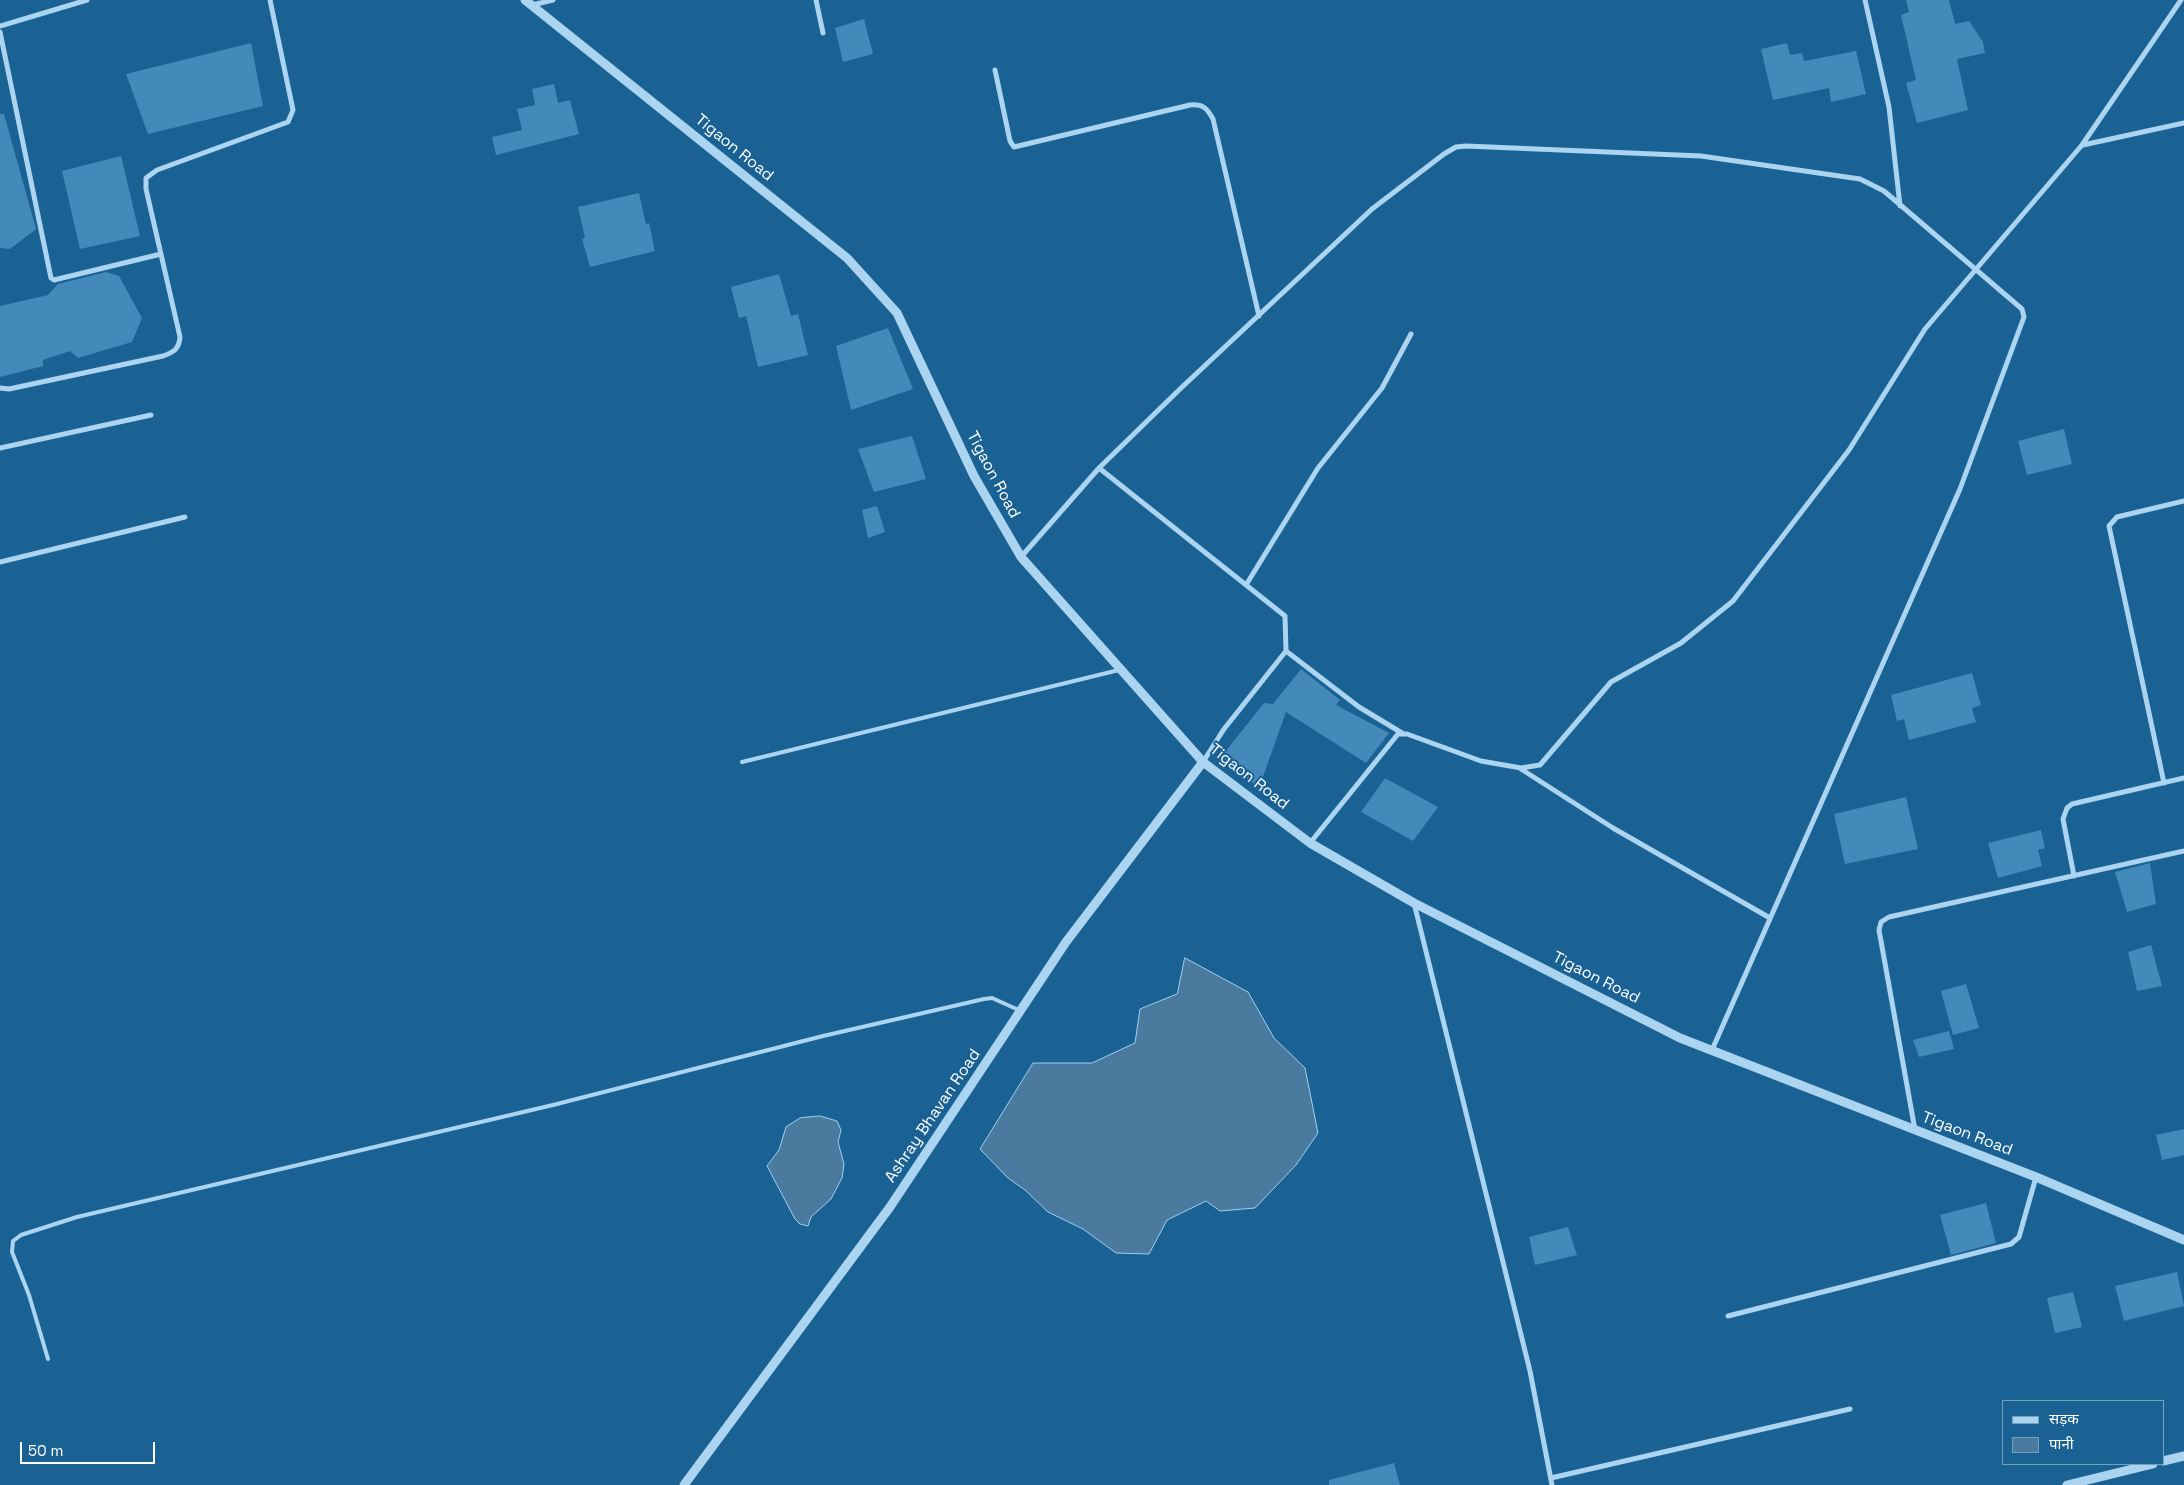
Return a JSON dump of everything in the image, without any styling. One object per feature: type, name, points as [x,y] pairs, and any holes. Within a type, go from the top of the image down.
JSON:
[{"type":"street","points":[[0,26],[87,0]]},
{"type":"street","points":[[0,388],[9,389],[163,356],[174,352],[179,346],[180,337],[145,184],[149,174],[288,122],[292,117],[293,110],[270,0]]},
{"type":"street","points":[[528,3],[554,0]]},
{"type":"street","points":[[816,0],[822,33]]},
{"type":"street","points":[[1865,0],[1889,108],[1900,206]]},
{"type":"street","points":[[1286,651],[1359,707],[1402,733],[1481,761],[1521,768],[1534,767],[1545,761],[1611,682],[1681,643],[1732,601],[1789,530],[1849,450],[1925,329],[2082,145],[2181,0]]},
{"type":"street","name":"Tigaon Road","points":[[528,3],[847,258],[898,313],[974,476],[1021,557],[1203,762],[1310,843],[1414,903],[1680,1038],[2036,1177],[2184,1240]]},
{"type":"street","points":[[0,32],[51,278],[54,280],[161,254]]},
{"type":"street","points":[[995,70],[1010,140],[1014,147],[1190,105],[1200,104],[1208,109],[1213,119],[1259,316]]},
{"type":"street","points":[[2082,145],[2184,122]]},
{"type":"street","points":[[1021,557],[1099,468],[1180,389],[1372,209],[1456,147],[1701,156],[1860,178],[1884,192],[2022,309],[2024,317],[1960,489],[1712,1050]]},
{"type":"street","points":[[1246,584],[1318,468],[1382,388],[1411,334]]},
{"type":"street","points":[[0,448],[151,414]]},
{"type":"street","points":[[1099,468],[1283,613],[1286,622],[1286,651],[1224,729],[1203,762]]},
{"type":"street","points":[[2164,783],[2109,526],[2117,517],[2184,501]]},
{"type":"street","points":[[0,562],[185,517]]},
{"type":"street","points":[[1310,843],[1395,737],[1402,733]]},
{"type":"street","name":"Ashray Bhavan Road","points":[[684,1484],[890,1207],[1066,942],[1203,762]]},
{"type":"street","points":[[1521,768],[1613,828],[1770,918]]},
{"type":"street","points":[[2074,876],[2063,819],[2067,808],[2072,804],[2184,778]]},
{"type":"street","points":[[1915,1130],[1879,925],[1889,918],[2184,851]]},
{"type":"street","points":[[1414,903],[1530,1371],[1552,1485]]},
{"type":"street","points":[[1728,1316],[2011,1244],[2019,1237],[2036,1177]]},
{"type":"street","points":[[1551,1478],[1850,1409]]},
{"type":"street","points":[[2164,1462],[2184,1456]]},
{"type":"street","points":[[2067,1485],[2150,1465]]},
{"type":"lane","points":[[742,762],[1122,670]]},
{"type":"lane","points":[[48,1359],[29,1296],[12,1252],[13,1241],[21,1235],[106,1210],[553,1105],[824,1036],[984,999],[992,998],[1021,1011]]},
{"type":"water","points":[[1185,958],[1248,992],[1274,1038],[1305,1068],[1318,1133],[1296,1165],[1255,1208],[1220,1211],[1206,1201],[1167,1220],[1149,1254],[1116,1253],[1083,1229],[1048,1212],[1025,1190],[1008,1178],[980,1149],[1033,1063],[1092,1063],[1135,1043],[1140,1009],[1177,994]]},
{"type":"water","points":[[820,1116],[837,1121],[841,1130],[838,1142],[844,1164],[842,1178],[831,1199],[811,1217],[808,1226],[800,1224],[795,1219],[767,1166],[779,1150],[786,1127],[800,1118]]},
{"type":"building","points":[[1906,0],[1949,0],[1955,24],[1969,21],[1983,42],[1985,53],[1957,59],[1968,110],[1917,123],[1906,83],[1916,80],[1901,15],[1909,12]]},
{"type":"building","points":[[864,19],[873,54],[843,62],[835,28]]},
{"type":"building","points":[[251,43],[263,106],[148,134],[126,74]]},
{"type":"building","points":[[1787,43],[1790,55],[1802,53],[1804,61],[1856,51],[1866,94],[1831,102],[1829,88],[1773,100],[1761,49]]},
{"type":"building","points":[[554,84],[558,103],[570,100],[579,134],[496,155],[492,137],[522,130],[517,109],[535,105],[532,89]]},
{"type":"building","points":[[0,114],[4,114],[36,229],[10,249],[0,248]]},
{"type":"building","points":[[121,156],[140,236],[80,249],[62,171]]},
{"type":"building","points":[[639,193],[646,224],[649,223],[655,251],[590,267],[582,239],[585,238],[578,207]]},
{"type":"building","points":[[106,272],[119,276],[142,318],[132,342],[78,358],[70,351],[43,360],[43,366],[0,377],[0,306],[48,295],[58,284]]},
{"type":"building","points":[[779,274],[791,316],[798,314],[808,355],[758,367],[746,316],[739,318],[731,287]]},
{"type":"building","points":[[888,328],[913,389],[851,410],[836,346]]},
{"type":"building","points":[[2064,429],[2072,464],[2027,475],[2018,441]]},
{"type":"building","points":[[912,436],[926,479],[874,492],[858,449]]},
{"type":"building","points":[[877,506],[885,532],[868,538],[862,510]]},
{"type":"building","points":[[1301,669],[1340,700],[1336,705],[1389,733],[1366,763],[1286,712],[1259,788],[1221,757],[1264,703],[1273,704]]},
{"type":"building","points":[[1972,673],[1981,705],[1972,708],[1976,722],[1909,740],[1904,719],[1897,721],[1891,695]]},
{"type":"building","points":[[1385,778],[1438,807],[1413,841],[1361,812]]},
{"type":"building","points":[[1906,797],[1918,849],[1845,864],[1834,814]]},
{"type":"building","points":[[2041,830],[2045,848],[2038,850],[2042,866],[1998,878],[1988,843]]},
{"type":"building","points":[[2150,863],[2156,904],[2127,912],[2115,872]]},
{"type":"building","points":[[2151,945],[2162,986],[2137,991],[2128,952]]},
{"type":"building","points":[[1966,984],[1979,1028],[1953,1035],[1941,991]]},
{"type":"building","points":[[1949,1031],[1954,1049],[1919,1057],[1913,1040]]},
{"type":"building","points":[[2184,1129],[2184,1155],[2162,1160],[2156,1135]]},
{"type":"building","points":[[1986,1203],[1996,1243],[1951,1255],[1940,1215]]},
{"type":"building","points":[[1568,1227],[1577,1255],[1535,1265],[1529,1237]]},
{"type":"building","points":[[2177,1272],[2184,1306],[2124,1321],[2115,1286]]},
{"type":"building","points":[[2073,1292],[2082,1327],[2055,1333],[2047,1298]]},
{"type":"building","points":[[1394,1463],[1400,1485],[1329,1485],[1329,1480]]}]
